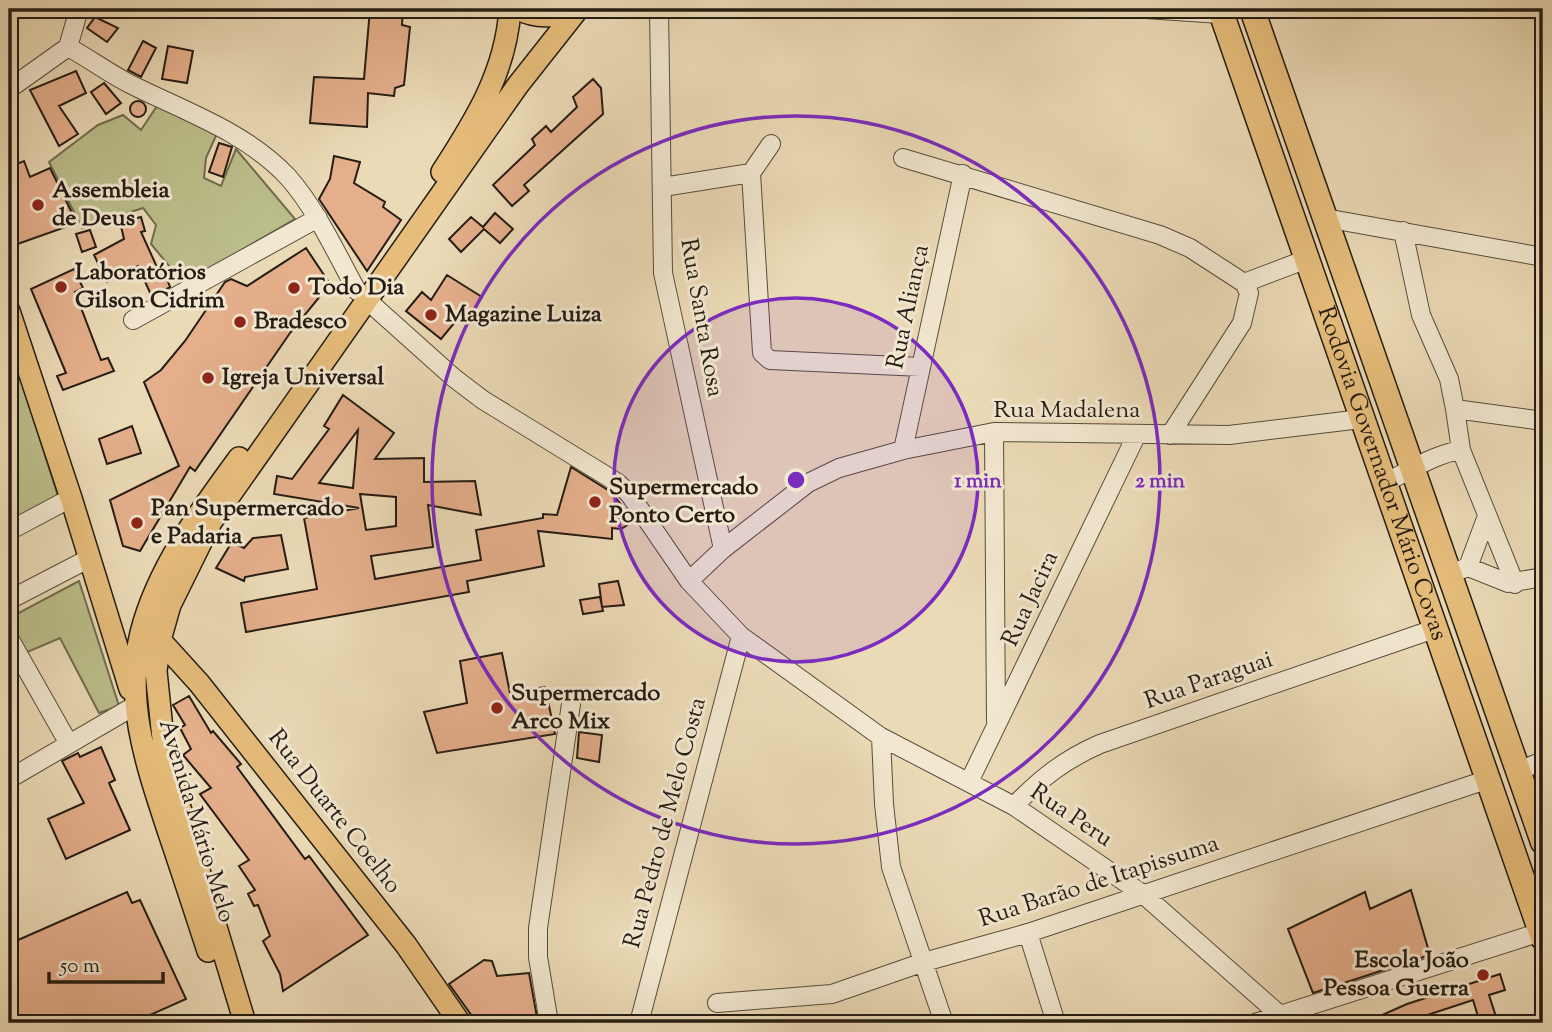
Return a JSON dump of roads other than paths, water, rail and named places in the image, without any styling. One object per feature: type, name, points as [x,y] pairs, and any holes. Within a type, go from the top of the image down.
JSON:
[{"type":"highway","name":"Rodovia Governador Mário Covas","points":[[1252,9],[1415,468],[1458,571],[1518,771],[1543,842]]},
{"type":"highway","name":"Rodovia Governador Mário Covas","points":[[1221,11],[1542,935]]},
{"type":"main road","points":[[363,296],[479,115],[502,61],[510,9]]},
{"type":"main road","points":[[518,9],[552,16],[577,9]]},
{"type":"main road","points":[[151,635],[156,592],[197,514],[577,9]]},
{"type":"main road","points":[[9,312],[136,705]]},
{"type":"main road","name":"Rua Duarte Coelho","points":[[105,603],[124,624],[151,635],[199,682],[406,945],[460,1023]]},
{"type":"main road","name":"Avenida Mário Melo","points":[[151,635],[136,705],[147,765],[232,1023]]},
{"type":"main road","name":"Avenida Mário Melo","points":[[151,635],[165,758],[245,1023]]},
{"type":"street","points":[[9,89],[68,47],[79,9]]},
{"type":"street","name":"Rua Santa Rosa","points":[[659,9],[663,187],[661,237],[665,284],[723,548]]},
{"type":"street","points":[[1146,9],[1221,11]]},
{"type":"street","name":"Rua Peru","points":[[68,47],[128,83],[237,135],[267,157],[289,178],[317,218],[363,296],[454,378],[483,400],[618,484],[630,495],[689,581],[741,636],[881,737],[1014,806],[1144,895],[1281,1016]]},
{"type":"street","points":[[771,144],[751,173],[762,354],[765,358],[921,367]]},
{"type":"street","points":[[903,158],[1160,235],[1190,248],[1244,283],[1249,293],[1241,323],[1170,435]]},
{"type":"street","points":[[663,187],[751,173]]},
{"type":"street","name":"Rua Aliança","points":[[902,450],[962,174]]},
{"type":"street","points":[[133,320],[317,218]]},
{"type":"street","points":[[1325,218],[1543,257]]},
{"type":"street","points":[[1403,231],[1421,315],[1449,379],[1461,450],[1515,584]]},
{"type":"street","points":[[1244,283],[1307,259]]},
{"type":"street","points":[[1455,409],[1543,421]]},
{"type":"street","name":"Rua Madalena","points":[[689,581],[723,548],[808,483],[839,468],[902,450],[994,432],[1136,436],[1229,435],[1361,419]]},
{"type":"street","points":[[994,432],[996,729]]},
{"type":"street","name":"Rua Jacira","points":[[969,782],[1136,436]]},
{"type":"street","points":[[1384,483],[1440,454],[1461,450]]},
{"type":"street","points":[[9,531],[71,498]]},
{"type":"street","points":[[1488,516],[1458,571],[1515,584],[1543,578]]},
{"type":"street","points":[[9,600],[90,558]]},
{"type":"street","name":"Rua Paraguai","points":[[1014,806],[1043,776],[1067,758],[1100,744],[1437,628]]},
{"type":"street","name":"Rua Pedro de Melo Costa","points":[[639,1023],[741,636]]},
{"type":"street","points":[[9,638],[69,744]]},
{"type":"street","points":[[548,1023],[538,957],[538,928],[571,704]]},
{"type":"street","points":[[9,779],[136,705]]},
{"type":"street","points":[[881,737],[886,837],[891,867],[944,1023]]},
{"type":"street","points":[[1518,771],[1543,761]]},
{"type":"street","name":"Rua Barão de Itapissuma","points":[[717,1003],[832,994],[924,962],[1028,933],[1489,779]]},
{"type":"street","points":[[1028,933],[1056,1023]]},
{"type":"street","points":[[1255,1023],[1542,935]]},
{"type":"place","name":"Assembleia de Deus","points":[[38,205]]},
{"type":"place","name":"Laboratórios Gilson Cidrim","points":[[61,287]]},
{"type":"place","name":"Todo Dia","points":[[294,288]]},
{"type":"place","name":"Magazine Luiza","points":[[431,315]]},
{"type":"place","name":"Bradesco","points":[[240,322]]},
{"type":"place","name":"Igreja Universal","points":[[208,378]]},
{"type":"place","name":"Supermercado Ponto Certo","points":[[595,502]]},
{"type":"place","name":"Pan Supermercado e Padaria","points":[[137,523]]},
{"type":"place","name":"Supermercado Arco Mix","points":[[497,708]]},
{"type":"place","name":"Escola João Pessoa Guerra","points":[[1483,975]]}]
